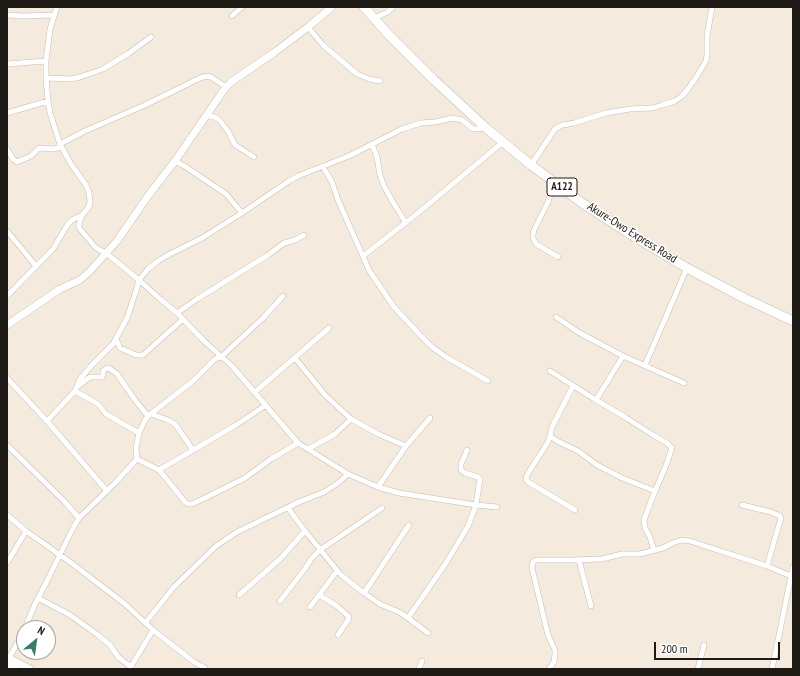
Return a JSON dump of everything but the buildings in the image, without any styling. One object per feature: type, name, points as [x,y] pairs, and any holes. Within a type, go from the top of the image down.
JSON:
[{"type":"highway","name":"Akure-Owo Express Road","points":[[364,7],[389,35],[434,80],[486,128],[531,165],[582,203],[687,268],[744,298],[793,321]]},
{"type":"street","points":[[7,296],[53,249],[68,224],[72,220],[82,215],[89,207],[89,193],[61,145],[50,113],[46,78],[46,61],[50,29],[57,7]]},
{"type":"street","points":[[232,16],[242,7]]},
{"type":"street","points":[[7,325],[60,290],[80,280],[90,271],[117,241],[226,87],[275,52],[332,7]]},
{"type":"street","points":[[374,18],[388,12],[393,7]]},
{"type":"street","points":[[531,165],[556,129],[563,124],[574,123],[606,113],[653,108],[675,101],[682,96],[703,68],[706,61],[707,36],[712,7]]},
{"type":"street","points":[[7,15],[54,15]]},
{"type":"street","points":[[308,27],[323,46],[357,74],[380,81]]},
{"type":"street","points":[[46,78],[71,79],[103,69],[125,56],[151,36]]},
{"type":"street","points":[[7,64],[46,61]]},
{"type":"street","points":[[7,149],[12,159],[17,162],[31,156],[39,148],[53,149],[85,131],[207,76],[212,77],[226,87]]},
{"type":"street","points":[[7,113],[48,100]]},
{"type":"street","points":[[207,115],[217,118],[228,131],[235,145],[254,157]]},
{"type":"street","points":[[76,389],[82,377],[113,344],[126,318],[139,280],[148,269],[158,261],[202,238],[298,176],[349,156],[402,128],[421,123],[453,118],[462,120],[473,129],[486,128]]},
{"type":"street","points":[[363,256],[406,223],[503,142]]},
{"type":"street","points":[[372,144],[377,156],[380,175],[384,186],[406,223]]},
{"type":"street","points":[[175,161],[226,194],[242,213]]},
{"type":"street","points":[[324,167],[332,182],[338,200],[369,270],[394,307],[432,347],[488,382]]},
{"type":"street","points":[[554,182],[548,202],[532,234],[536,244],[558,257]]},
{"type":"street","points":[[82,215],[79,224],[80,229],[96,248],[106,253],[139,280],[177,313],[194,332],[232,366],[298,443],[348,474],[378,487],[399,493],[497,507]]},
{"type":"street","points":[[7,231],[36,266]]},
{"type":"street","points":[[177,313],[197,299],[268,256],[284,243],[295,240],[304,235]]},
{"type":"street","points":[[645,366],[687,268]]},
{"type":"street","points":[[29,620],[35,604],[79,518],[137,459],[136,448],[139,433],[145,420],[149,415],[193,381],[214,360],[221,357],[284,296]]},
{"type":"street","points":[[556,318],[578,332],[623,356],[684,384]]},
{"type":"street","points":[[116,339],[119,347],[125,351],[136,355],[142,355],[183,319]]},
{"type":"street","points":[[255,392],[329,328]]},
{"type":"street","points":[[596,400],[623,356]]},
{"type":"street","points":[[294,358],[324,395],[351,419],[378,434],[406,446]]},
{"type":"street","points":[[47,421],[76,389],[90,377],[102,377],[103,371],[109,368],[117,374],[135,400],[149,415],[168,420],[175,424],[193,450]]},
{"type":"street","points":[[550,371],[671,446],[672,450],[645,516],[645,528],[654,550]]},
{"type":"street","points":[[7,378],[47,421],[107,491]]},
{"type":"street","points":[[573,386],[552,426],[548,442],[526,479],[528,482],[575,510]]},
{"type":"street","points":[[76,389],[98,404],[106,414],[139,433]]},
{"type":"street","points":[[158,470],[236,425],[266,405]]},
{"type":"street","points":[[378,487],[406,446],[430,418]]},
{"type":"street","points":[[308,449],[335,434],[351,419]]},
{"type":"street","points":[[550,436],[622,478],[655,491]]},
{"type":"street","points":[[137,459],[158,470],[188,504],[196,502],[245,478],[271,459],[298,443]]},
{"type":"street","points":[[7,445],[64,500],[79,518]]},
{"type":"street","points":[[408,618],[446,563],[468,526],[476,505],[480,479],[465,473],[461,468],[461,464],[467,450]]},
{"type":"street","points":[[146,622],[174,587],[216,546],[237,532],[299,502],[324,492],[348,474]]},
{"type":"street","points":[[742,505],[771,512],[780,516],[781,518],[767,566]]},
{"type":"street","points":[[288,508],[341,575],[380,604],[408,618],[428,633]]},
{"type":"street","points":[[280,601],[312,558],[320,550],[382,508]]},
{"type":"street","points":[[7,515],[26,531],[124,604],[146,622],[153,630],[194,662],[205,668]]},
{"type":"street","points":[[364,593],[409,525]]},
{"type":"street","points":[[7,563],[26,531]]},
{"type":"street","points":[[239,594],[280,559],[305,531]]},
{"type":"street","points":[[549,669],[555,659],[556,654],[548,635],[532,565],[538,560],[602,559],[622,554],[640,554],[663,548],[681,540],[690,541],[767,566],[791,576]]},
{"type":"street","points":[[579,560],[591,606]]},
{"type":"street","points":[[772,669],[793,567]]},
{"type":"street","points":[[310,607],[338,571]]},
{"type":"street","points":[[319,595],[338,606],[348,617],[348,620],[338,635]]},
{"type":"street","points":[[38,598],[70,615],[98,635],[110,645],[118,657],[130,668],[153,630]]},
{"type":"street","points":[[8,660],[16,645]]},
{"type":"street","points":[[698,669],[704,645]]},
{"type":"street","points":[[8,660],[16,669]]},
{"type":"street","points":[[8,660],[30,669]]},
{"type":"street","points":[[419,669],[422,661]]}]
